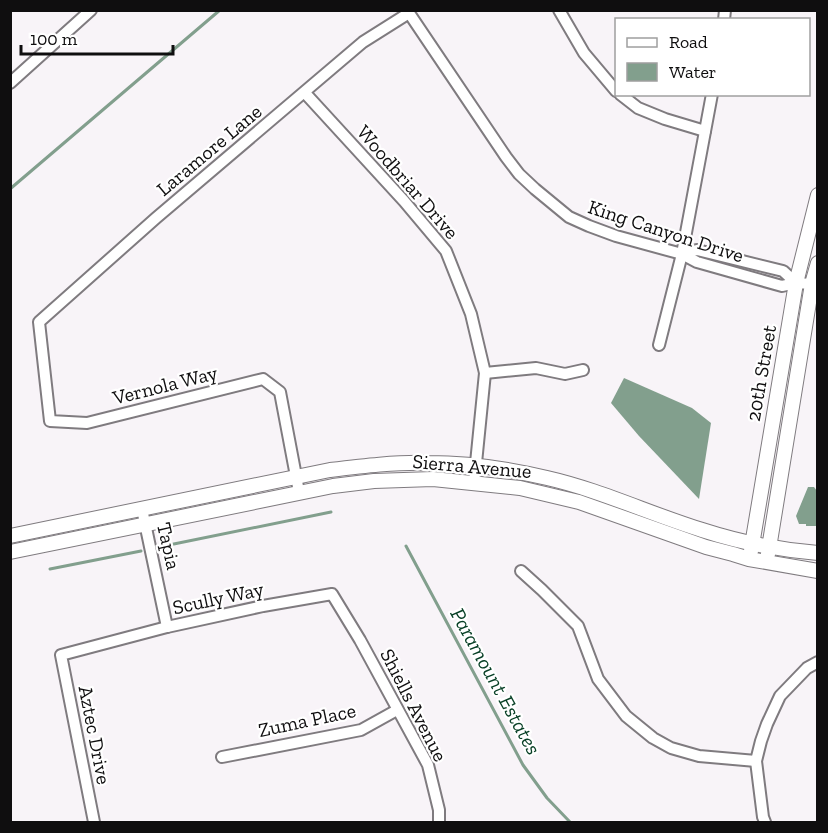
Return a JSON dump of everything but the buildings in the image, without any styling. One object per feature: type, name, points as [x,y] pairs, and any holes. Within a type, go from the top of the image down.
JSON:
[{"type":"main road","name":"20th Street","points":[[749,559],[796,283],[818,195]]},
{"type":"main road","name":"20th Street","points":[[767,562],[812,284],[818,263]]},
{"type":"main road","name":"Sierra Avenue","points":[[10,536],[330,470],[380,464],[430,463],[475,465],[547,478],[704,531],[791,551],[818,553]]},
{"type":"main road","name":"Sierra Avenue","points":[[10,552],[333,486],[433,478],[520,488],[579,502],[706,547],[749,559],[818,571]]},
{"type":"street","points":[[10,83],[91,10]]},
{"type":"street","points":[[559,10],[584,53],[615,90]]},
{"type":"street","name":"Laramore Lane","points":[[39,322],[156,218],[363,42],[408,12]]},
{"type":"street","name":"King Canyon Drive","points":[[408,12],[519,174],[569,217],[616,236],[681,254],[696,262],[782,286],[796,283],[812,284]]},
{"type":"street","name":"Woodbriar Drive","points":[[305,93],[404,201],[446,251],[471,314],[485,373],[474,483]]},
{"type":"street","points":[[623,96],[638,108],[705,131]]},
{"type":"street","points":[[659,345],[681,254],[712,96]]},
{"type":"street","name":"Vernola Way","points":[[39,322],[50,421],[87,423],[263,379],[280,392],[299,492]]},
{"type":"street","points":[[485,373],[536,368],[565,374],[583,370]]},
{"type":"street","name":"Tapia","points":[[142,509],[167,627]]},
{"type":"street","points":[[520,571],[578,626],[598,679],[626,716],[653,738],[671,748],[699,756],[756,761]]},
{"type":"street","name":"Scully Way","points":[[61,655],[167,627],[332,594],[360,640]]},
{"type":"street","name":"Shiells Avenue","points":[[360,640],[428,765],[439,810],[439,822]]},
{"type":"street","name":"Aztec Drive","points":[[61,655],[94,822]]},
{"type":"street","points":[[765,822],[756,761],[767,724],[780,696],[807,668],[818,662]]},
{"type":"street","name":"Zuma Place","points":[[222,757],[361,730],[397,710]]},
{"type":"water","points":[[624,378],[692,408],[711,423],[699,499],[611,403]]},
{"type":"water","points":[[808,487],[814,487],[817,491],[817,526],[799,524],[796,516]]},
{"type":"waterway","name":"Paramount Estates","points":[[10,189],[220,10]]},
{"type":"waterway","name":"Paramount Estates","points":[[164,546],[331,512]]},
{"type":"waterway","name":"Paramount Estates","points":[[406,546],[523,765],[547,798],[570,822]]},
{"type":"waterway","name":"Paramount Estates","points":[[50,569],[141,551]]}]
